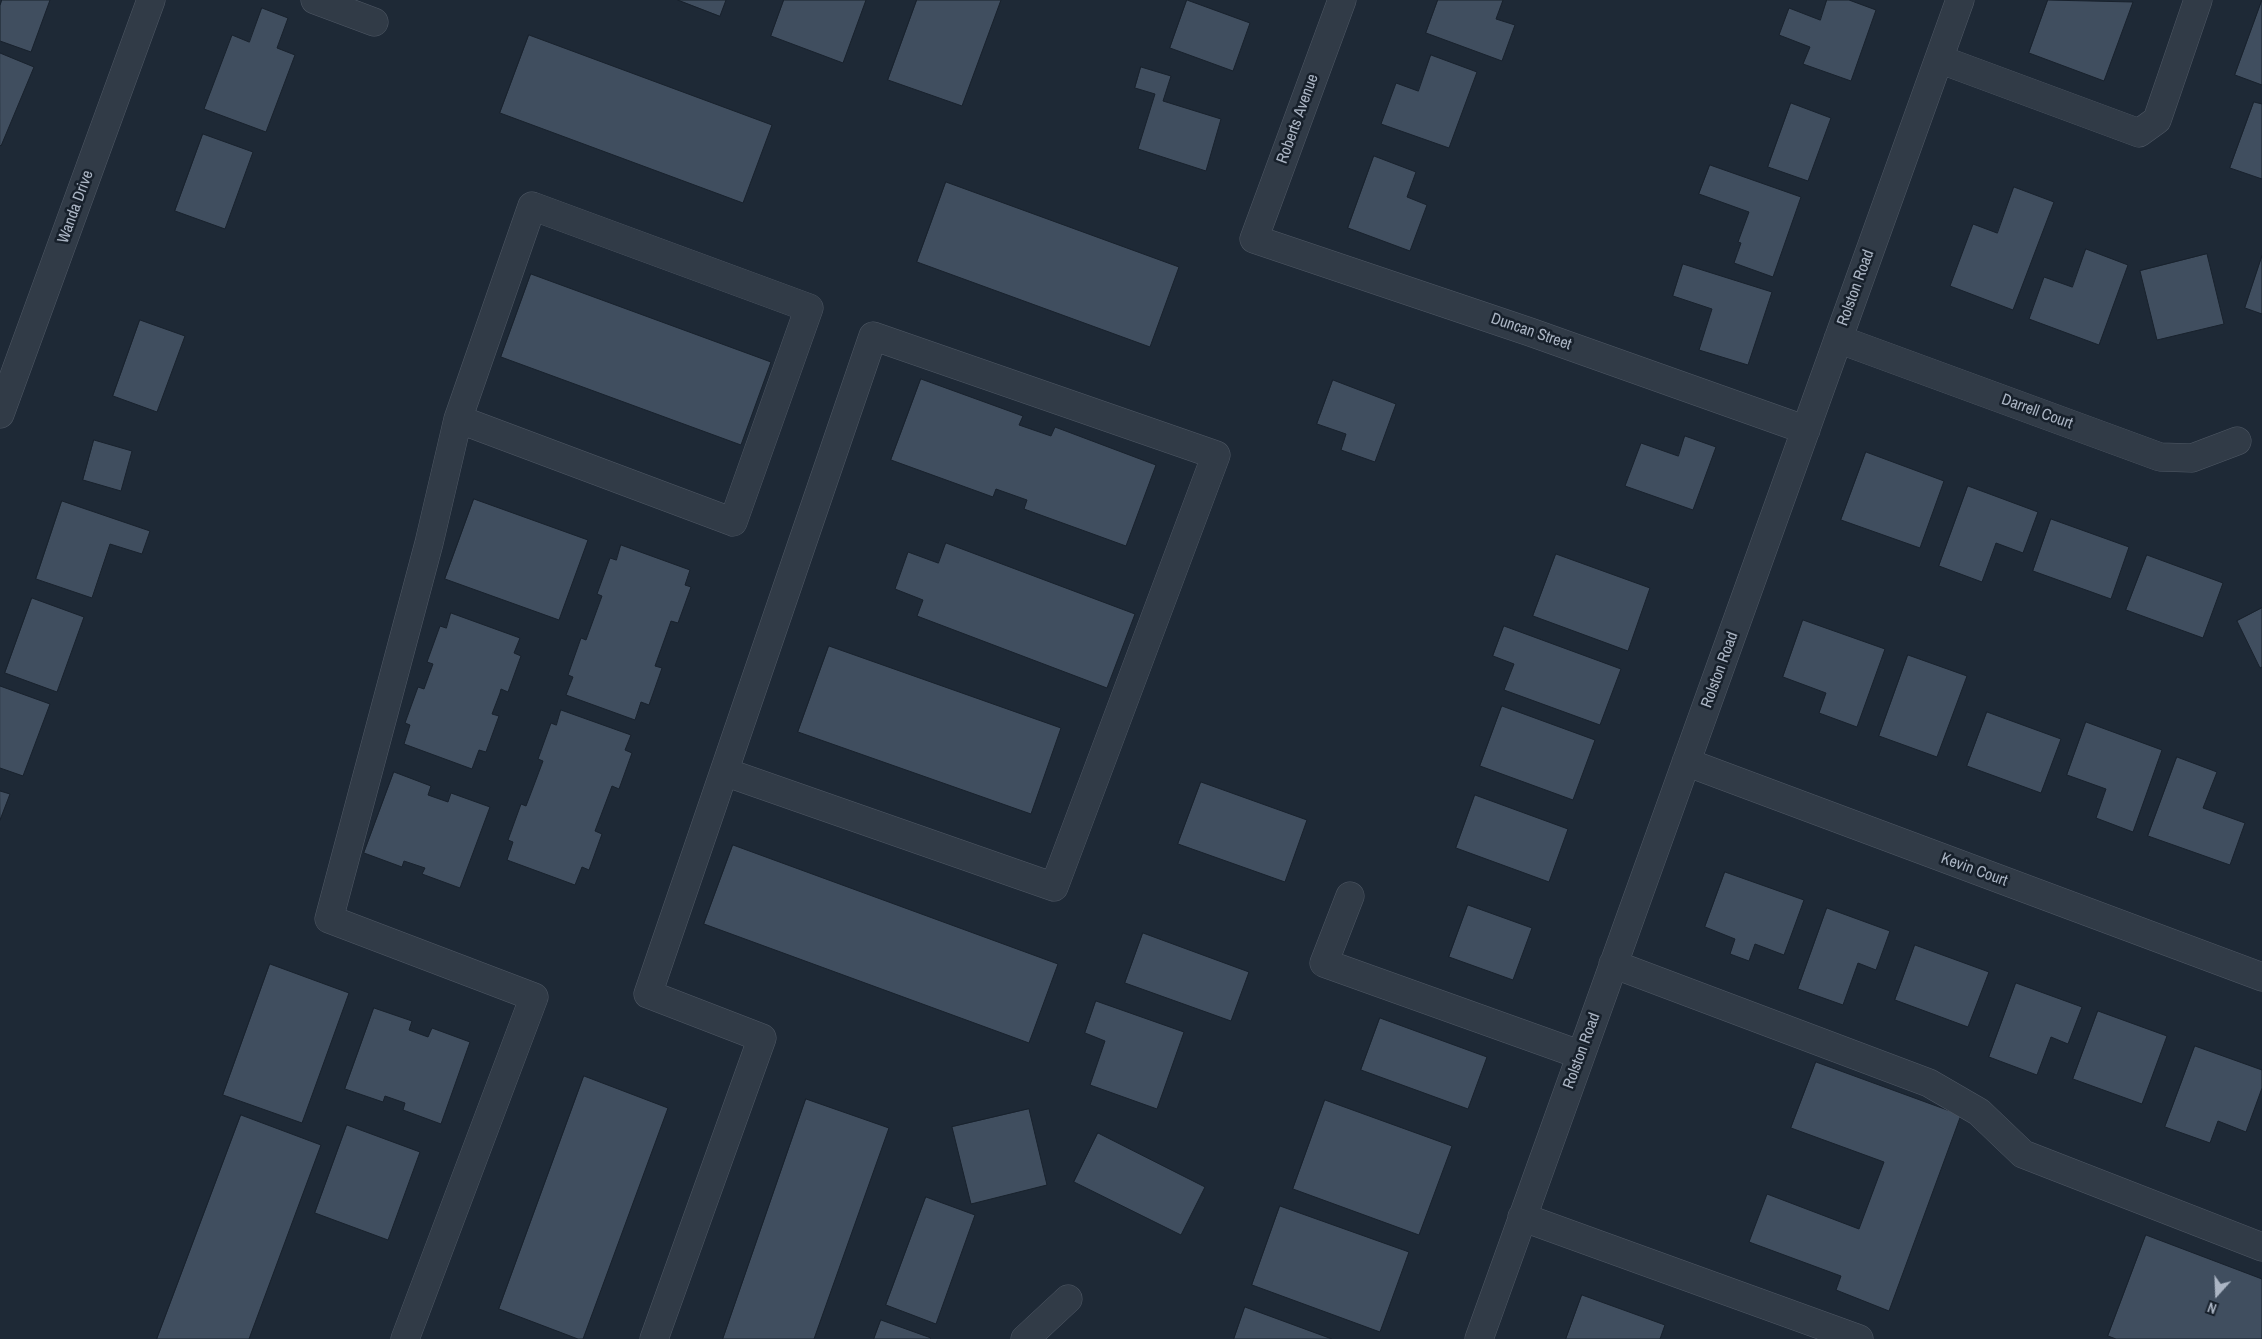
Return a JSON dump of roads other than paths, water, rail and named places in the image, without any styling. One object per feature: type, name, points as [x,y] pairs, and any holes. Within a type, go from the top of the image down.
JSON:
[{"type":"street","name":"Wanda Drive","points":[[0,414],[151,0]]},
{"type":"street","points":[[315,0],[374,22]]},
{"type":"street","name":"Roberts Avenue","points":[[1254,239],[1342,0]]},
{"type":"street","name":"Rolston Road","points":[[1479,1339],[1960,0]]},
{"type":"street","points":[[1939,59],[2139,133],[2157,120],[2198,0]]},
{"type":"street","points":[[405,1339],[534,998],[329,919],[429,543],[458,419],[532,206],[809,308],[733,522],[458,419]]},
{"type":"street","name":"Duncan Street","points":[[1254,239],[1530,332],[1806,430]]},
{"type":"street","points":[[654,1339],[762,1038],[648,994],[873,336],[1216,455],[1054,887],[725,772]]},
{"type":"street","name":"Darrell Court","points":[[1838,339],[2160,457],[2192,458],[2237,441]]},
{"type":"street","name":"Kevin Court","points":[[1686,762],[2262,977]]},
{"type":"street","points":[[1350,896],[1324,963],[1581,1055]]},
{"type":"street","points":[[1613,964],[1928,1083],[1979,1112],[2023,1154],[2262,1247]]},
{"type":"street","points":[[1522,1217],[1859,1339]]},
{"type":"street","points":[[1025,1339],[1068,1299]]}]
